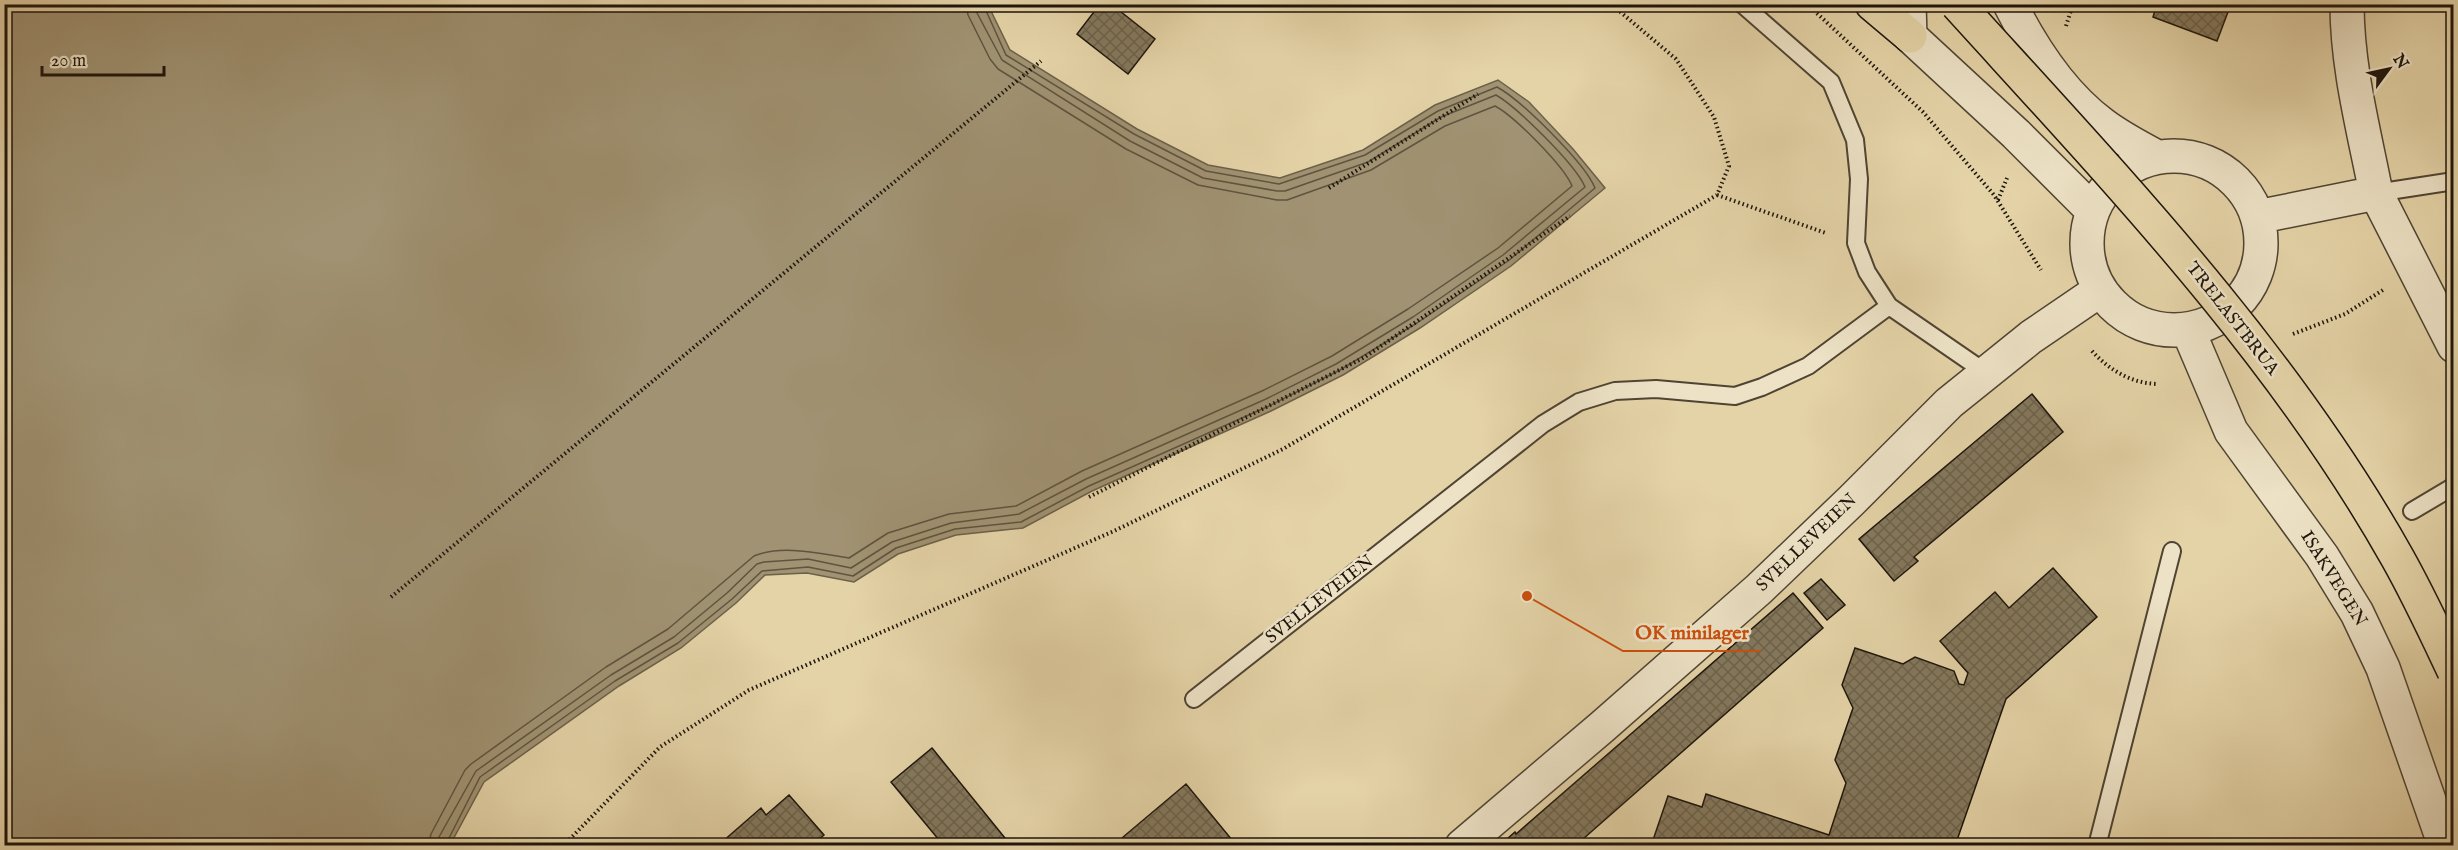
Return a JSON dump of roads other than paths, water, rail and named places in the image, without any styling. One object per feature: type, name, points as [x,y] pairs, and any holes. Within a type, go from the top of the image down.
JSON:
[{"type":"highway","points":[[1872,4],[1909,20]]},
{"type":"highway","name":"TRELASTBRUA","points":[[1957,4],[2131,195],[2210,288],[2281,382],[2340,465],[2397,557],[2454,671]]},
{"type":"street","points":[[2010,4],[2046,63],[2075,101],[2102,124],[2157,157]]},
{"type":"street","points":[[2347,4],[2347,32],[2355,86],[2376,193],[2454,345]]},
{"type":"street","points":[[1909,20],[2016,134],[2092,210]]},
{"type":"street","points":[[2186,155],[2222,170],[2243,190],[2257,217],[2261,234],[2259,264],[2253,281],[2235,306],[2210,323],[2188,330],[2158,330],[2126,316],[2100,290],[2093,277],[2086,248],[2092,210],[2100,195],[2121,173],[2157,157],[2186,155]]},
{"type":"street","points":[[2257,217],[2376,193]]},
{"type":"street","name":"SVELLEVEIEN","points":[[1462,846],[1759,589],[1949,403],[2031,337],[2100,290]]},
{"type":"street","name":"ISAKVEGEN","points":[[2188,330],[2231,431],[2322,556],[2361,622],[2383,668],[2445,846]]},
{"type":"lane","points":[[1742,4],[1831,82],[1855,140],[1859,179],[1856,243],[1867,272],[1889,306],[1985,372]]},
{"type":"lane","points":[[2376,193],[2454,180]]},
{"type":"lane","name":"SVELLEVEIEN","points":[[1194,699],[1543,424],[1580,402],[1615,391],[1656,389],[1735,396],[1762,387],[1808,366],[1889,306]]},
{"type":"lane","points":[[2412,512],[2454,486]]},
{"type":"lane","points":[[2097,846],[2172,551]]},
{"type":"water","points":[[5,4],[988,5],[1010,50],[1137,129],[1208,165],[1280,178],[1363,150],[1435,105],[1498,80],[1529,102],[1573,149],[1605,188],[1511,266],[1420,328],[1343,375],[1271,411],[1092,491],[1023,528],[956,535],[898,554],[854,582],[807,573],[765,575],[736,603],[681,648],[619,686],[484,782],[450,845],[5,845]]},
{"type":"place","name":"OK minilager","points":[[1527,596]]}]
